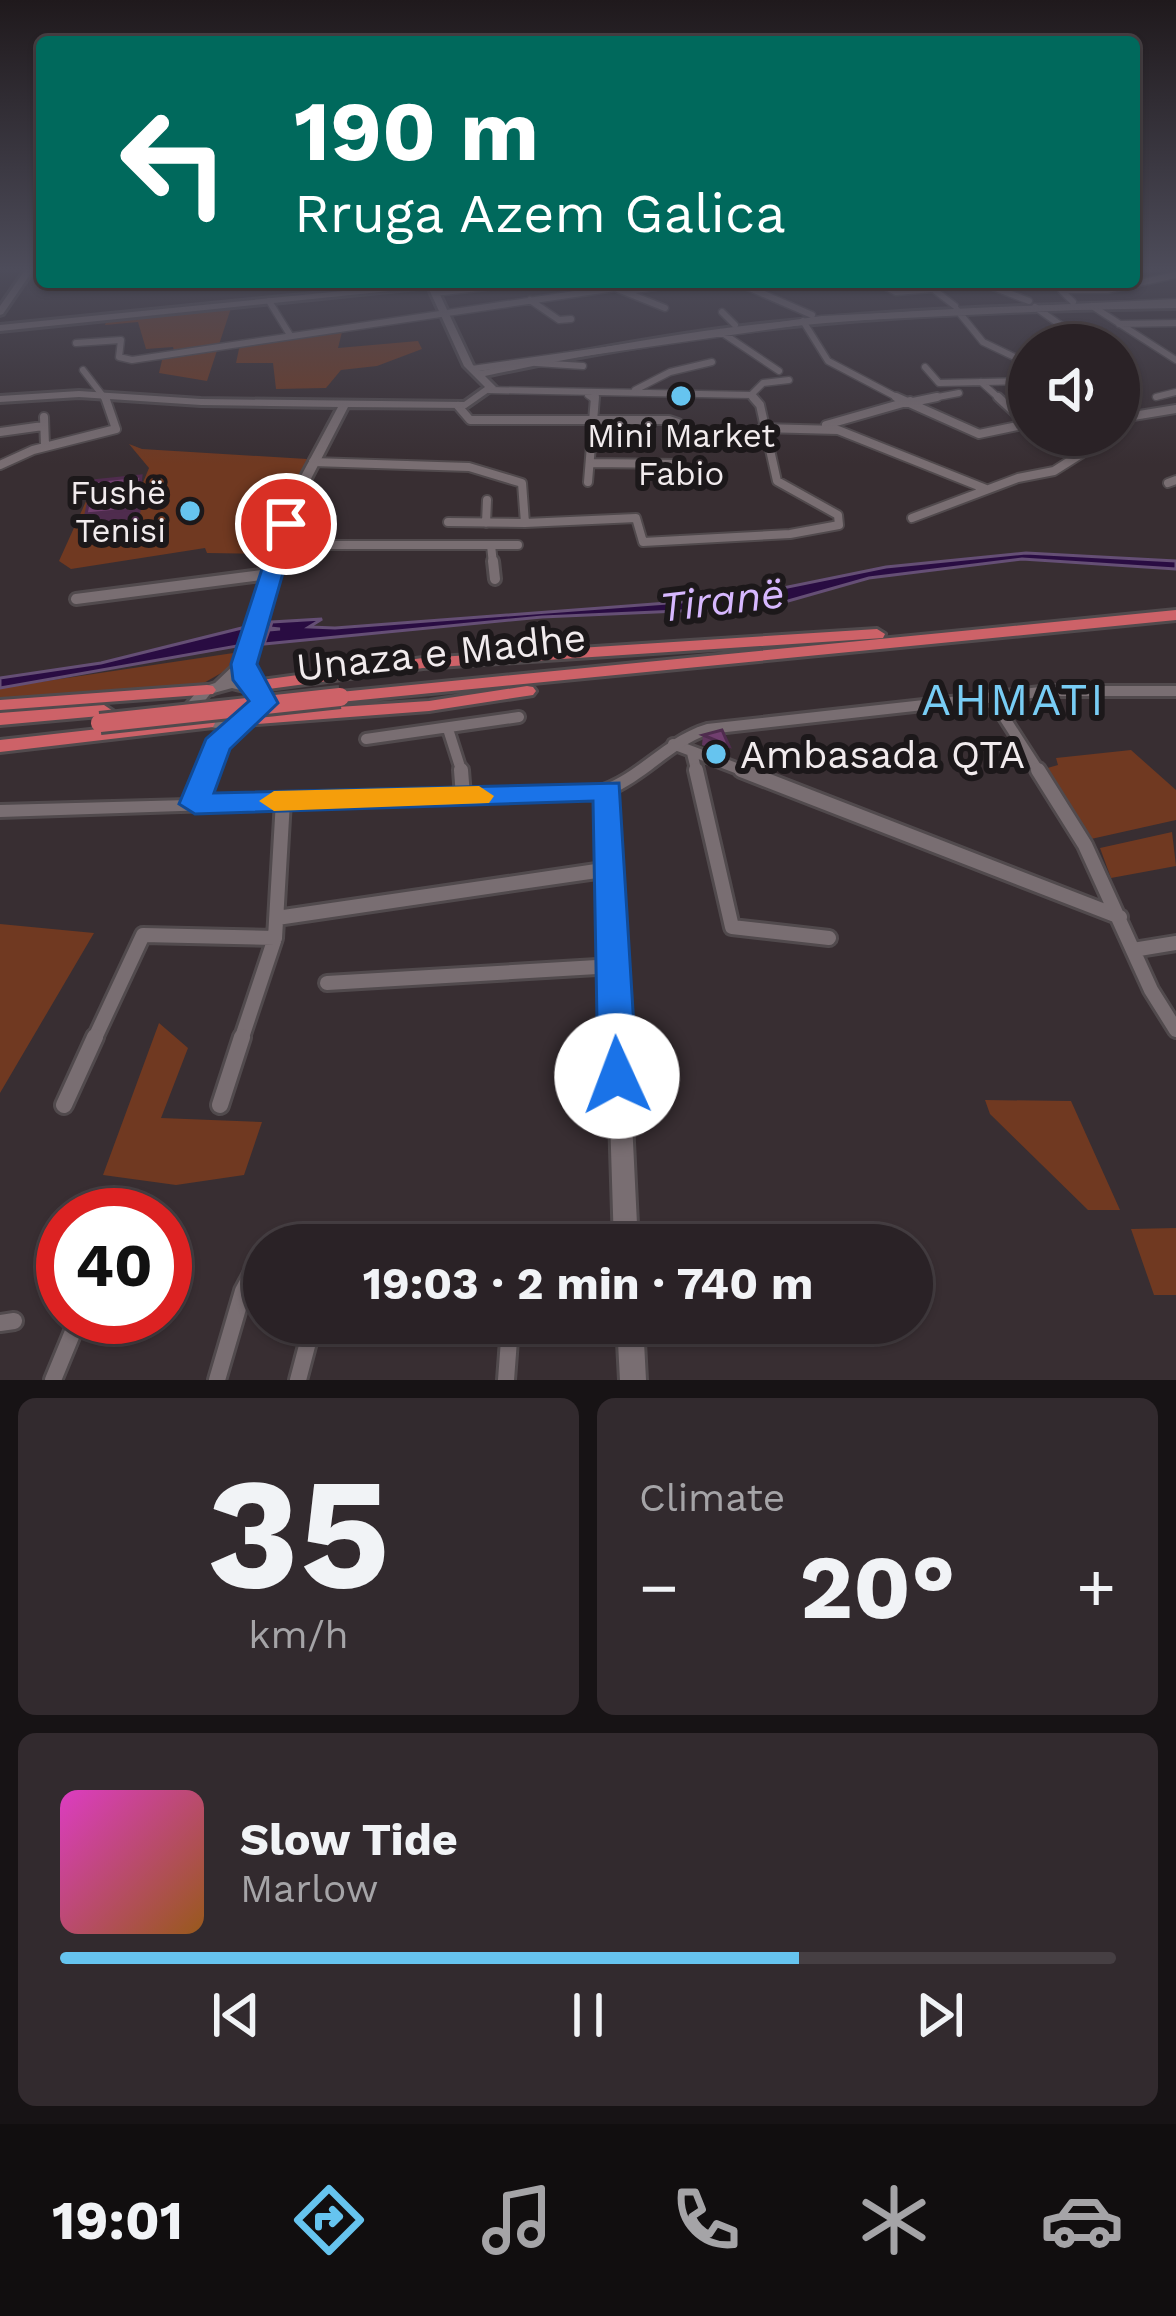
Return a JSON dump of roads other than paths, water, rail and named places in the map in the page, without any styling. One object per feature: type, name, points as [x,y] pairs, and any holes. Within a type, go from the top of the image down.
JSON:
[{"type":"highway","name":"Unaza e Madhe","points":[[0,731],[1176,605]]},
{"type":"highway","name":"Unaza e Madhe","points":[[890,638],[1176,615]]},
{"type":"highway","points":[[252,685],[423,663],[890,638]]},
{"type":"highway","points":[[242,720],[429,706],[890,638]]},
{"type":"highway","points":[[0,705],[214,687]]},
{"type":"highway","name":"Unaza e Madhe","points":[[0,719],[102,717]]},
{"type":"highway","points":[[0,746],[208,723]]},
{"type":"main road","points":[[0,399],[103,394],[458,406],[489,387],[475,372],[456,334]]},
{"type":"main road","points":[[475,372],[707,334]]},
{"type":"main road","points":[[217,746],[208,723],[192,707],[246,660],[295,496],[344,404]]},
{"type":"main road","points":[[195,804],[217,746],[264,703],[252,685],[246,660]]},
{"type":"main road","points":[[214,687],[252,685]]},
{"type":"main road","points":[[0,811],[608,790],[692,733],[736,725],[991,697],[1176,691]]},
{"type":"main road","points":[[208,723],[242,720]]},
{"type":"main road","points":[[608,790],[625,1224]]},
{"type":"main road","points":[[631,1344],[633,1380]]},
{"type":"street","points":[[76,343],[122,340],[118,357],[132,360],[294,334]]},
{"type":"street","points":[[475,372],[688,334]]},
{"type":"street","points":[[725,334],[779,371]]},
{"type":"street","points":[[816,334],[828,361],[946,424],[979,434],[1008,428]]},
{"type":"street","points":[[977,334],[1008,354]]},
{"type":"street","points":[[1140,338],[1176,360]]},
{"type":"street","points":[[629,393],[670,372],[712,362]]},
{"type":"street","points":[[536,363],[583,366]]},
{"type":"street","points":[[925,367],[940,383],[1008,381]]},
{"type":"street","points":[[0,465],[45,446],[116,429],[103,394],[83,370]]},
{"type":"street","points":[[489,387],[751,395],[764,383],[789,380]]},
{"type":"street","points":[[981,382],[1008,407]]},
{"type":"street","points":[[583,392],[595,397],[588,482]]},
{"type":"street","points":[[1156,397],[1176,392]]},
{"type":"street","points":[[762,428],[823,427],[959,393]]},
{"type":"street","points":[[448,522],[636,518],[643,542],[790,534],[840,523],[838,515],[777,481],[760,405],[751,395]]},
{"type":"street","points":[[458,406],[470,420],[668,420],[678,423],[680,432]]},
{"type":"street","points":[[1140,416],[1176,409]]},
{"type":"street","points":[[0,432],[43,422],[45,446]]},
{"type":"street","points":[[823,427],[986,489]]},
{"type":"street","points":[[912,518],[986,489],[1054,471],[1078,456]]},
{"type":"street","points":[[314,462],[496,471],[522,483],[525,523]]},
{"type":"street","points":[[590,463],[681,464]]},
{"type":"street","points":[[486,523],[487,500]]},
{"type":"street","points":[[280,545],[518,545]]},
{"type":"street","points":[[491,545],[495,579]]},
{"type":"street","points":[[76,599],[269,574]]},
{"type":"street","points":[[991,697],[1085,845],[1176,1030]]},
{"type":"street","points":[[366,740],[519,717]]},
{"type":"street","points":[[448,729],[461,762],[463,796]]},
{"type":"street","points":[[673,744],[1120,917]]},
{"type":"street","points":[[692,753],[732,927],[829,938]]},
{"type":"street","points":[[220,1106],[275,938],[283,801]]},
{"type":"street","points":[[277,918],[610,869]]},
{"type":"street","points":[[64,1105],[143,934],[275,938]]},
{"type":"street","points":[[1133,950],[1176,943]]},
{"type":"street","points":[[327,982],[614,966]]},
{"type":"street","points":[[217,1380],[243,1291]]},
{"type":"street","points":[[52,1380],[68,1344]]},
{"type":"street","points":[[298,1380],[307,1344]]},
{"type":"street","points":[[506,1380],[509,1344]]},
{"type":"water","name":"Tiranë","points":[[1026,553],[1176,561],[1176,569],[1022,559],[869,578],[767,607],[542,617],[264,644],[269,630],[280,629],[270,628],[272,622],[322,619],[309,627],[335,628],[734,598],[886,567]]},
{"type":"water","points":[[250,626],[243,645],[0,688],[0,678],[101,663]]},
{"type":"place","name":"Mini Market Fabio","points":[[681,396]]},
{"type":"place","name":"Fushë Tenisi","points":[[190,511]]},
{"type":"place","name":"Ambasada QTA","points":[[716,754]]},
{"type":"district","name":"AHMATI","points":[[1014,699]]}]
